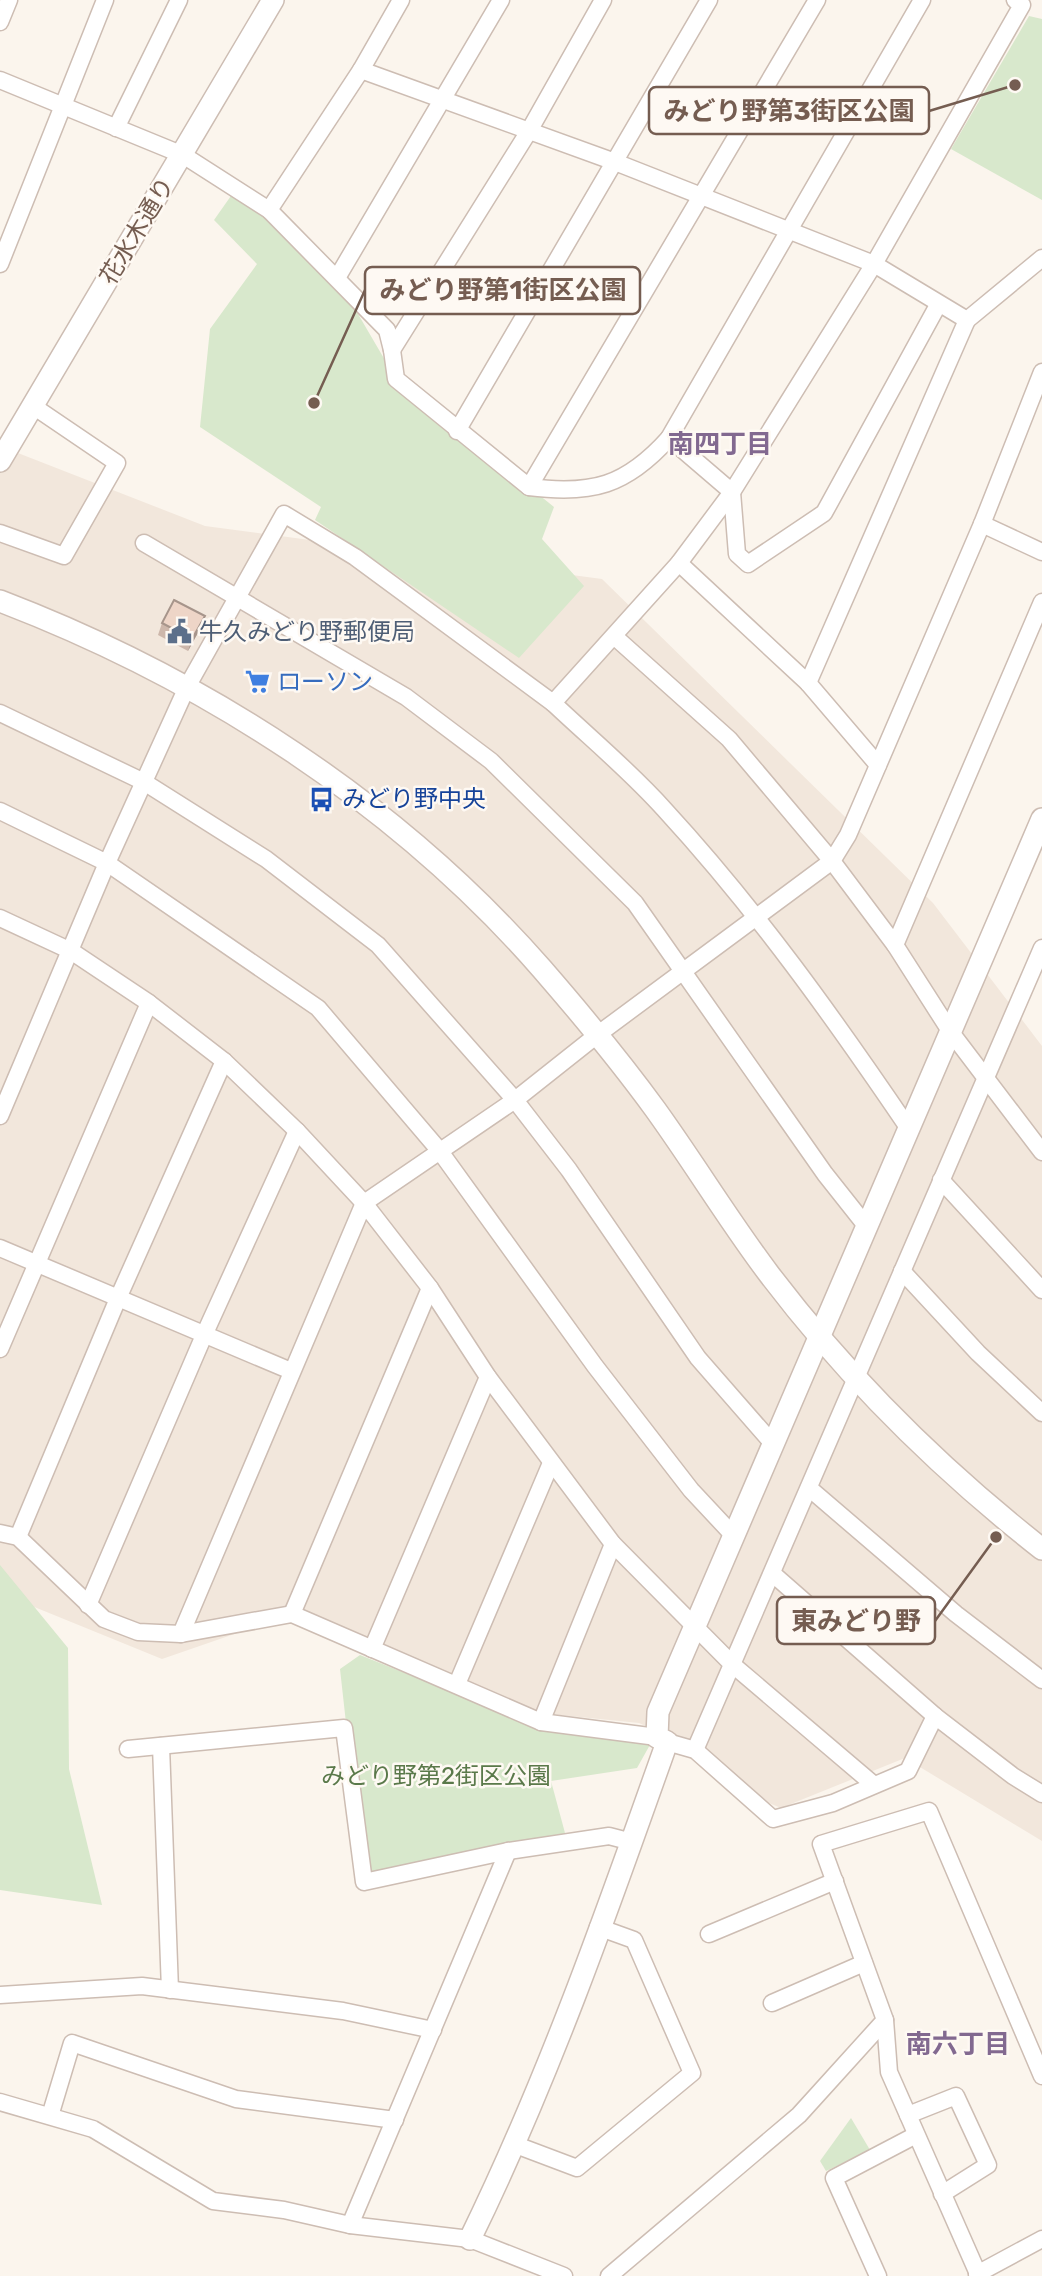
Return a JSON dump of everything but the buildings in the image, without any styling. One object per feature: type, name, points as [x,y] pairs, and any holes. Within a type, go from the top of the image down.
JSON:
[{"type":"street","points":[[0,22],[9,0]]},
{"type":"street","points":[[0,264],[61,104],[105,0]]},
{"type":"street","points":[[116,128],[179,0]]},
{"type":"street","name":"花水木通り","points":[[0,461],[183,155],[272,0]]},
{"type":"street","points":[[269,210],[360,70],[401,0]]},
{"type":"street","points":[[337,278],[501,0]]},
{"type":"street","points":[[392,350],[529,131],[603,0]]},
{"type":"street","points":[[457,431],[709,0]]},
{"type":"street","points":[[529,487],[817,0]]},
{"type":"street","points":[[0,80],[183,155],[269,210],[387,330],[396,379],[529,487],[561,491],[607,486],[647,462],[669,438],[922,0]]},
{"type":"street","points":[[553,703],[679,563],[732,492],[874,264],[1022,5],[1015,0]]},
{"type":"street","points":[[360,70],[615,162],[874,264],[938,305],[967,320]]},
{"type":"street","points":[[808,683],[967,320],[1042,258]]},
{"type":"street","points":[[669,438],[732,492],[737,554],[748,564],[824,513],[938,305]]},
{"type":"street","points":[[181,1634],[364,1203],[514,1100],[832,861],[848,835],[982,524],[1042,372]]},
{"type":"street","points":[[0,533],[64,556],[117,463],[33,406]]},
{"type":"street","points":[[0,1116],[107,863],[187,687],[284,514],[355,557],[553,703],[663,807],[758,918],[821,999],[909,1129]]},
{"type":"street","points":[[982,524],[1042,552]]},
{"type":"street","points":[[144,542],[405,697],[491,761],[635,903],[825,1174],[867,1227]]},
{"type":"street","points":[[679,563],[808,683],[878,765]]},
{"type":"street","points":[[0,601],[102,644],[187,687],[268,735],[364,804],[482,905],[541,967],[597,1035],[654,1108],[771,1276],[856,1379],[921,1445],[1042,1549]]},
{"type":"street","points":[[895,945],[1042,602]]},
{"type":"street","points":[[615,637],[729,739],[832,861],[895,945],[950,1031],[1042,1152]]},
{"type":"street","points":[[0,713],[144,782],[266,859],[378,945],[514,1100],[569,1170],[698,1358],[774,1445]]},
{"type":"street","points":[[0,811],[107,863],[318,1008],[439,1150],[595,1366],[691,1490],[734,1536]]},
{"type":"street","points":[[470,2239],[516,2145],[632,1842],[662,1740],[659,1712],[1042,819]]},
{"type":"street","points":[[0,918],[71,951],[149,1003],[224,1061],[297,1131],[364,1203],[430,1288],[488,1377],[613,1544],[733,1665],[873,1784]]},
{"type":"street","points":[[695,1750],[1042,948]]},
{"type":"street","points":[[0,1349],[149,1003]]},
{"type":"street","points":[[18,1537],[119,1296],[224,1061]]},
{"type":"street","points":[[88,1605],[205,1333],[297,1131]]},
{"type":"street","points":[[941,1180],[1042,1290]]},
{"type":"street","points":[[0,1248],[34,1265],[119,1296],[291,1371]]},
{"type":"street","points":[[902,1271],[978,1353],[1042,1413]]},
{"type":"street","points":[[292,1614],[430,1288]]},
{"type":"street","points":[[372,1649],[488,1377]]},
{"type":"street","points":[[457,1684],[551,1463]]},
{"type":"street","points":[[809,1488],[956,1614],[1042,1680]]},
{"type":"street","points":[[0,1533],[18,1537],[104,1619],[138,1632],[181,1634],[292,1614],[541,1722],[662,1740],[695,1750],[774,1819],[833,1803],[908,1771],[935,1716]]},
{"type":"street","points":[[541,1722],[613,1544]]},
{"type":"street","points":[[773,1574],[935,1716],[1013,1776],[1042,1794]]},
{"type":"street","points":[[128,1749],[344,1728],[364,1882],[508,1851],[609,1836],[632,1842]]},
{"type":"street","points":[[161,1746],[170,1990]]},
{"type":"street","points":[[1042,2076],[929,1811],[821,1844],[884,2020],[889,2072],[978,2275],[1042,2239]]},
{"type":"street","points":[[350,2225],[508,1851]]},
{"type":"street","points":[[709,1934],[835,1881]]},
{"type":"street","points":[[516,2145],[577,2168],[692,2073],[634,1940],[598,1927]]},
{"type":"street","points":[[772,2003],[864,1963]]},
{"type":"street","points":[[0,1995],[142,1986],[343,2011],[433,2030]]},
{"type":"street","points":[[609,2276],[799,2115],[884,2020]]},
{"type":"street","points":[[50,2116],[72,2043],[236,2099],[395,2120]]},
{"type":"street","points":[[908,2115],[956,2096],[988,2165],[942,2194]]},
{"type":"street","points":[[0,2102],[93,2129],[213,2201],[284,2210],[350,2225],[470,2239],[564,2276]]},
{"type":"street","points":[[878,2276],[834,2178],[916,2135]]},
{"type":"shaded area","points":[[0,446],[205,526],[602,579],[933,903],[1042,1046],[1042,1841],[905,1758],[781,1808],[769,1803],[709,1752],[639,1723],[560,1715],[527,1708],[292,1614],[162,1659],[0,1593]]},
{"type":"green space","points":[[1029,16],[1042,19],[1042,200],[951,149]]},
{"type":"green space","points":[[233,193],[277,223],[337,278],[396,379],[554,507],[542,539],[584,586],[519,658],[315,520],[321,507],[200,427],[210,329],[257,264],[214,220]]},
{"type":"green space","points":[[0,1565],[68,1648],[69,1769],[102,1905],[0,1890]]},
{"type":"green space","name":"みどり野第2街区公園","points":[[360,1655],[549,1731],[651,1743],[637,1768],[551,1781],[565,1833],[558,1840],[363,1876],[340,1669]]},
{"type":"green space","points":[[851,2118],[870,2150],[826,2171],[820,2161]]},
{"type":"place","name":"みどり野第3街区公園","points":[[1015,85]]},
{"type":"place","name":"みどり野第1街区公園","points":[[314,403]]},
{"type":"place","name":"牛久みどり野郵便局","points":[[179,632]]},
{"type":"place","name":"ローソン","points":[[257,682]]},
{"type":"place","name":"みどり野中央","points":[[322,799]]},
{"type":"place","name":"東みどり野","points":[[996,1537]]},
{"type":"district","name":"南四丁目","points":[[720,444]]},
{"type":"district","name":"南六丁目","points":[[958,2044]]}]
